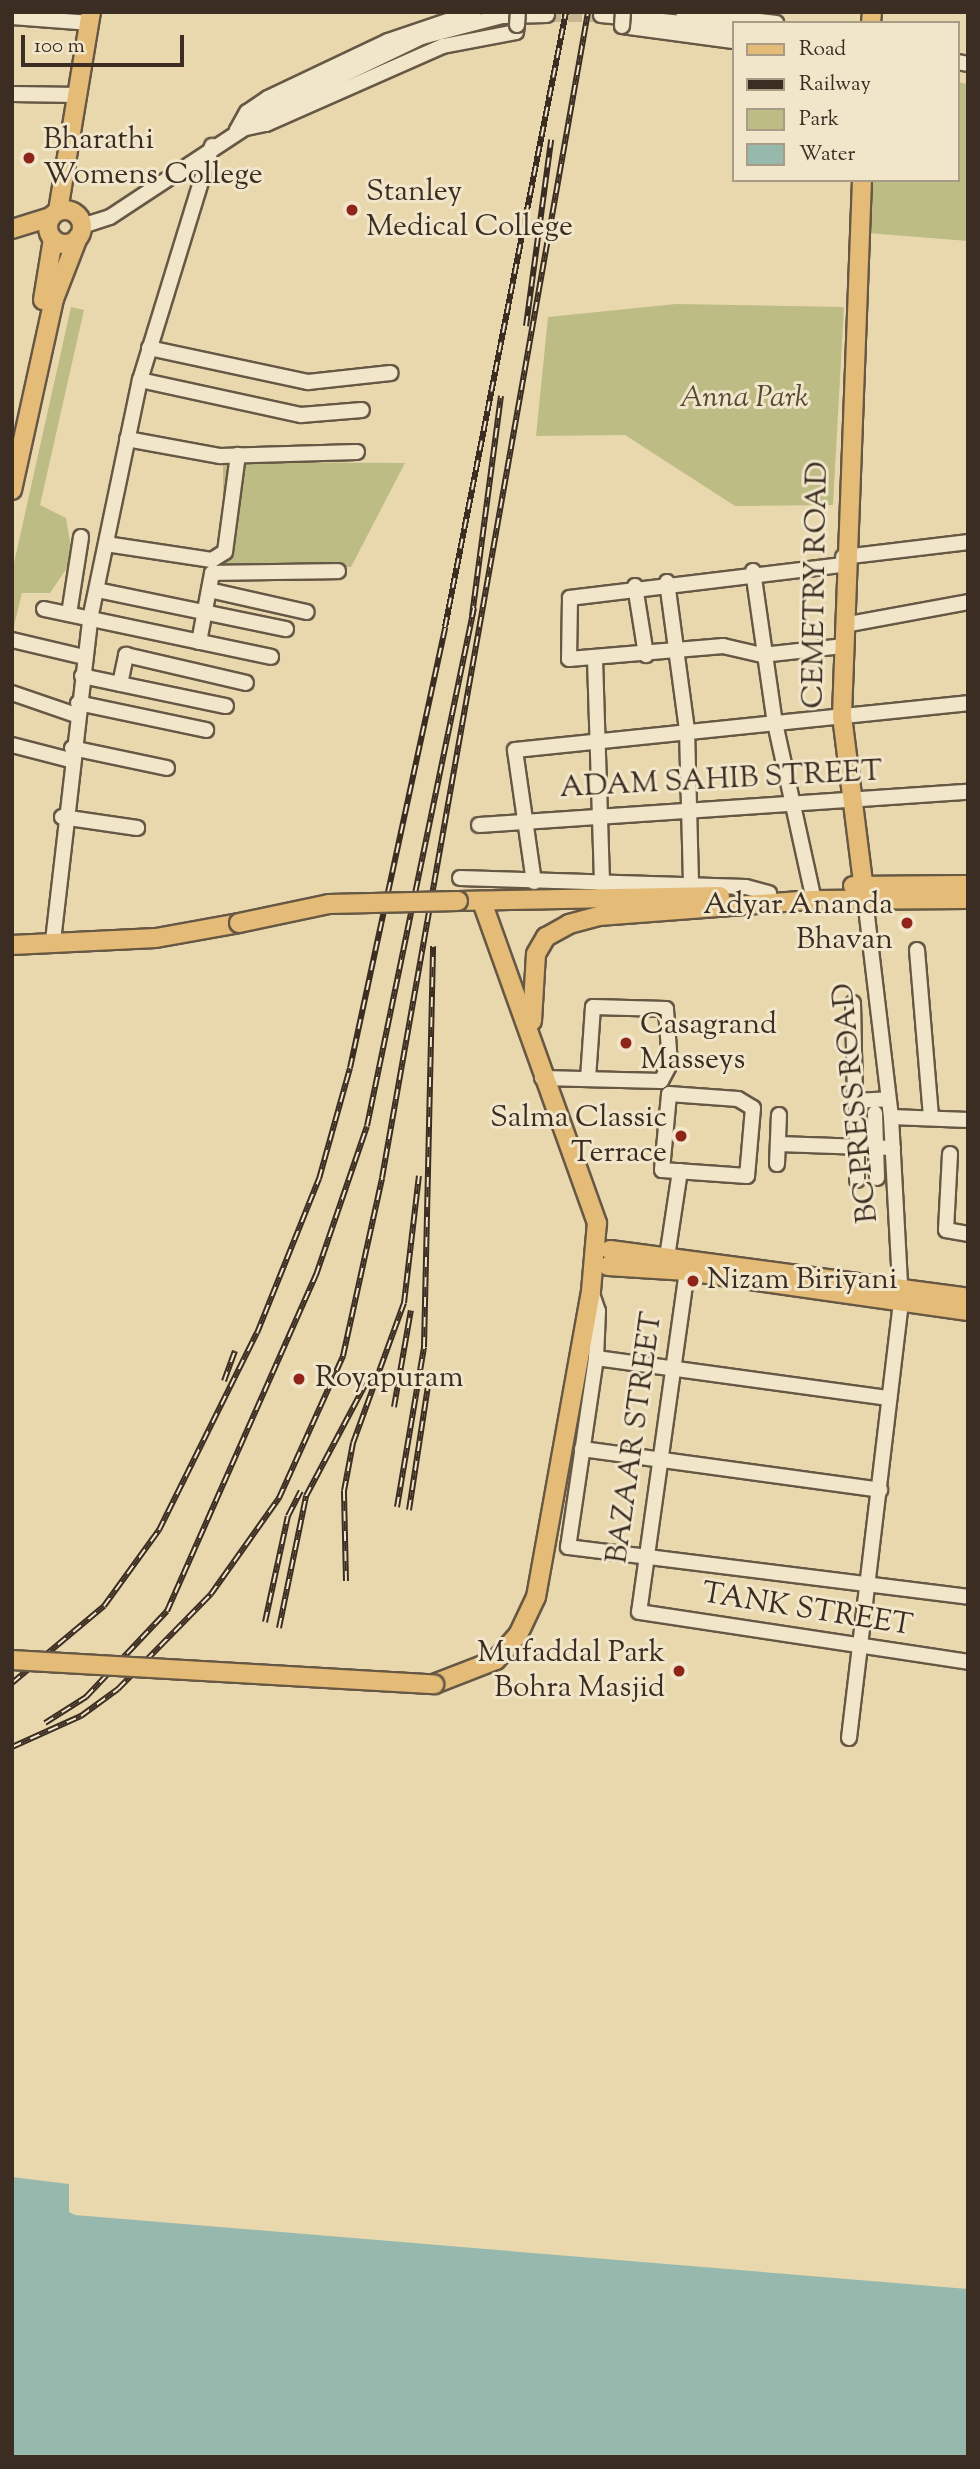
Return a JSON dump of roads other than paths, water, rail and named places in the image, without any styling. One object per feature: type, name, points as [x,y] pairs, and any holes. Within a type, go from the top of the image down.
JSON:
[{"type":"main road","points":[[12,443],[74,123],[91,18]]},
{"type":"main road","points":[[12,490],[54,299],[80,228],[74,123]]},
{"type":"main road","name":"CEMETRY ROAD","points":[[862,182],[843,561],[842,716],[848,801],[863,892]]},
{"type":"main road","points":[[12,229],[69,210],[80,228]]},
{"type":"main road","points":[[12,238],[52,238],[69,243],[80,228]]},
{"type":"main road","points":[[540,1072],[530,1006],[536,954],[545,937],[569,924],[599,916],[968,885]]},
{"type":"main road","points":[[12,945],[53,940],[156,938],[329,904],[543,902],[811,891],[968,899]]},
{"type":"main road","points":[[482,901],[540,1072],[609,1258],[591,1291]]},
{"type":"main road","points":[[12,1660],[74,1660],[434,1684],[463,1676],[496,1660],[518,1635],[536,1597],[591,1291],[597,1223]]},
{"type":"main road","points":[[609,1258],[663,1256],[899,1295]]},
{"type":"main road","points":[[609,1258],[687,1271],[946,1301],[968,1298]]},
{"type":"main road","points":[[946,1301],[968,1311]]},
{"type":"main road","points":[[12,1648],[74,1660]]},
{"type":"street","points":[[237,130],[247,112],[268,98],[388,41],[474,12]]},
{"type":"street","points":[[683,12],[759,21]]},
{"type":"street","points":[[80,228],[110,217],[237,130],[427,35],[502,16],[547,15]]},
{"type":"street","points":[[601,15],[732,28]]},
{"type":"street","points":[[12,17],[91,18]]},
{"type":"street","points":[[237,130],[267,124],[443,46],[516,32],[517,19]]},
{"type":"street","points":[[623,19],[732,41]]},
{"type":"street","points":[[12,93],[79,95]]},
{"type":"street","points":[[53,940],[62,817],[90,619],[139,380],[212,146]]},
{"type":"street","points":[[149,348],[308,382],[391,373]]},
{"type":"street","points":[[139,380],[301,415],[362,410]]},
{"type":"street","points":[[127,439],[238,455],[357,452]]},
{"type":"street","points":[[106,544],[212,560],[225,552],[238,455]]},
{"type":"street","points":[[69,614],[80,537]]},
{"type":"street","points":[[843,646],[762,655],[723,646],[646,655],[569,659],[570,598],[635,586],[843,561],[968,542]]},
{"type":"street","points":[[199,642],[212,573],[338,571]]},
{"type":"street","points":[[753,571],[762,655],[811,891]]},
{"type":"street","points":[[667,582],[687,730],[691,887]]},
{"type":"street","points":[[635,586],[646,655]]},
{"type":"street","points":[[96,590],[286,629]]},
{"type":"street","points":[[209,590],[307,612]]},
{"type":"street","points":[[844,625],[968,602]]},
{"type":"street","points":[[44,609],[271,657]]},
{"type":"street","points":[[12,640],[84,657]]},
{"type":"street","points":[[120,684],[126,655],[246,683]]},
{"type":"street","points":[[595,659],[602,885]]},
{"type":"street","points":[[82,676],[226,706]]},
{"type":"street","points":[[12,692],[77,709],[206,730]]},
{"type":"street","points":[[534,882],[516,750],[596,744],[687,730],[968,703]]},
{"type":"street","points":[[12,745],[167,768]]},
{"type":"street","name":"ADAM SAHIB STREET","points":[[478,825],[524,818],[690,811],[968,792]]},
{"type":"street","points":[[62,817],[137,828]]},
{"type":"street","points":[[460,878],[691,887],[769,893]]},
{"type":"street","name":"BC PRESS ROAD","points":[[849,1738],[870,1584],[899,1295],[891,1117],[863,892]]},
{"type":"street","points":[[917,950],[932,1117]]},
{"type":"street","points":[[853,1003],[855,1101],[888,1099]]},
{"type":"street","points":[[540,1072],[588,1079],[661,1081],[668,1076],[666,1009],[593,1007],[588,1079]]},
{"type":"street","points":[[669,1094],[738,1099],[753,1108],[747,1176],[675,1170],[662,1170],[669,1094]]},
{"type":"street","points":[[857,1111],[861,1147],[857,1180]]},
{"type":"street","points":[[875,1113],[877,1178]]},
{"type":"street","points":[[777,1164],[779,1115]]},
{"type":"street","points":[[891,1117],[968,1120]]},
{"type":"street","points":[[778,1144],[893,1149]]},
{"type":"street","points":[[950,1154],[946,1230],[968,1234]]},
{"type":"street","points":[[663,1256],[675,1170]]},
{"type":"street","name":"BAZAAR STREET","points":[[639,1612],[668,1367],[687,1271]]},
{"type":"street","points":[[591,1291],[598,1311],[596,1358],[568,1547],[968,1597]]},
{"type":"street","points":[[596,1358],[889,1398]]},
{"type":"street","points":[[582,1449],[880,1490]]},
{"type":"street","name":"TANK STREET","points":[[639,1612],[968,1662]]},
{"type":"water","points":[[12,2177],[69,2184],[69,2212],[75,2215],[968,2289],[968,2457],[12,2457]]},
{"type":"tunnel","points":[[547,15],[601,15]]},
{"type":"railway","points":[[12,1683],[104,1606],[159,1530],[257,1333],[319,1179],[350,1068],[445,627],[566,12]]},
{"type":"railway","points":[[12,1747],[81,1716],[118,1689],[211,1594],[279,1498],[343,1356],[382,1178],[588,12]]},
{"type":"railway","points":[[526,326],[551,140]]},
{"type":"railway","points":[[472,616],[501,396]]},
{"type":"railway","points":[[45,1723],[86,1697],[167,1611],[316,1275],[367,1126],[474,608]]},
{"type":"railway","points":[[397,1507],[424,1347],[433,946]]},
{"type":"railway","points":[[346,1581],[344,1491],[353,1443],[404,1303],[419,1176]]},
{"type":"railway","points":[[394,1407],[411,1310]]},
{"type":"railway","points":[[224,1381],[235,1351]]},
{"type":"railway","points":[[409,1510],[430,1373]]},
{"type":"railway","points":[[279,1628],[306,1496],[366,1383]]},
{"type":"railway","points":[[265,1622],[288,1516],[301,1491]]},
{"type":"place","name":"Bharathi Womens College","points":[[29,158]]},
{"type":"place","name":"Stanley Medical College","points":[[352,210]]},
{"type":"place","name":"Adyar Ananda Bhavan","points":[[907,923]]},
{"type":"place","name":"Casagrand Masseys","points":[[626,1043]]},
{"type":"place","name":"Salma Classic Terrace","points":[[681,1136]]},
{"type":"place","name":"Nizam Biriyani","points":[[693,1281]]},
{"type":"place","name":"Royapuram","points":[[299,1379]]},
{"type":"place","name":"Mufaddal Park Bohra Masjid","points":[[679,1671]]},
{"type":"park label","name":"Anna Park","points":[[744,399]]}]
